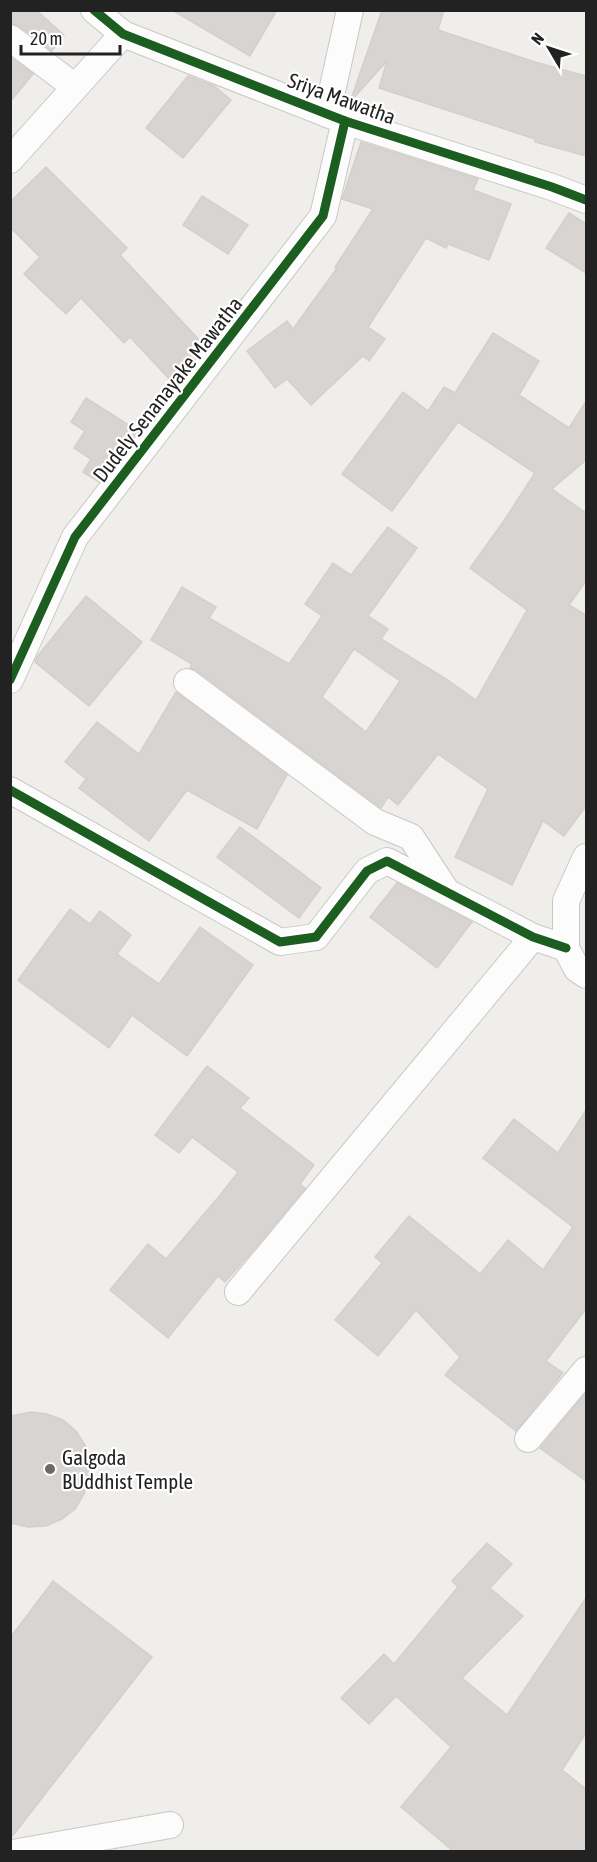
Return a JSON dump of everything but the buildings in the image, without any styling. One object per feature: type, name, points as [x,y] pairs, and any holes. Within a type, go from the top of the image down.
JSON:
[{"type":"street","name":"Sriya Mawatha","points":[[94,10],[123,34],[336,118],[586,200]]},
{"type":"street","name":"Dudely Senanayake Mawatha","points":[[10,680],[75,537],[323,216],[350,10]]},
{"type":"street","points":[[10,160],[123,34]]},
{"type":"street","points":[[10,38],[75,87]]},
{"type":"street","points":[[187,682],[375,822],[411,837],[446,891]]},
{"type":"street","points":[[10,790],[280,942],[316,937],[367,871],[387,861],[533,937],[566,948]]},
{"type":"street","points":[[586,857],[566,901],[566,948],[577,969],[586,975]]},
{"type":"street","points":[[238,1292],[533,937]]},
{"type":"street","points":[[528,1439],[586,1370]]},
{"type":"street","points":[[18,1851],[170,1825]]},
{"type":"cycle path","points":[[94,10],[123,34],[345,121],[586,200]]},
{"type":"cycle path","points":[[10,680],[75,537],[323,216],[345,121]]},
{"type":"cycle path","points":[[10,790],[280,942],[316,937],[367,871],[387,861],[533,937],[566,948]]},
{"type":"place","name":"Galgoda BUddhist Temple","points":[[50,1469]]}]
